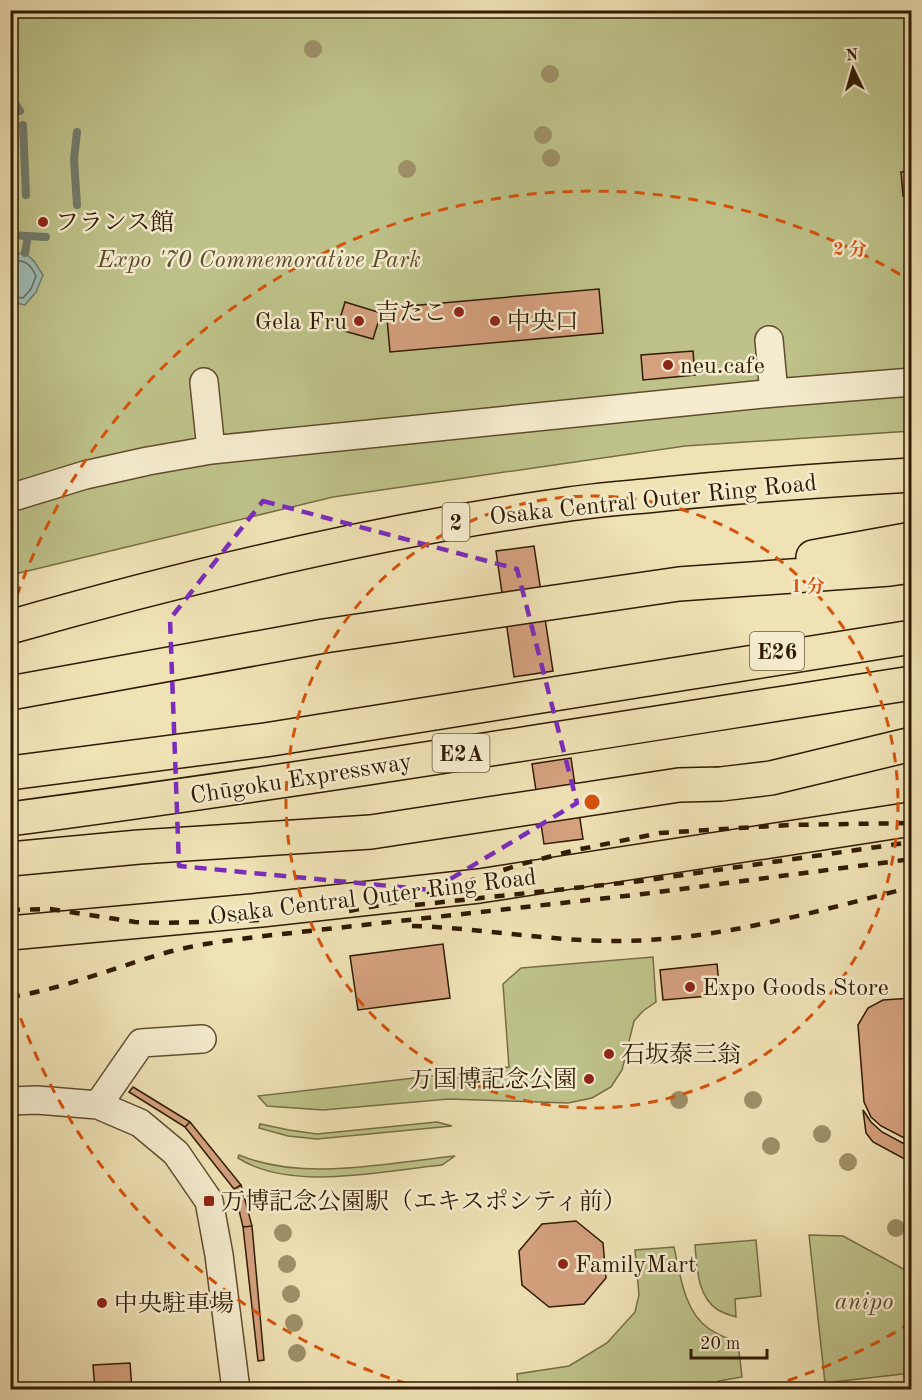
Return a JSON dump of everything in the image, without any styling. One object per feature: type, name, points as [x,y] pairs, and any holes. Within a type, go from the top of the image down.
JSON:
[{"type":"main road","name":"Osaka Central Outer Ring Road","points":[[10,627],[148,589],[232,569],[404,531],[487,516],[566,504],[740,486],[912,475]]},
{"type":"main road","points":[[10,693],[324,636],[679,584],[912,539]]},
{"type":"main road","points":[[679,584],[912,566]]},
{"type":"main road","name":"E26","points":[[643,680],[912,622]]},
{"type":"main road","name":"E2A","points":[[643,680],[912,637]]},
{"type":"main road","name":"Chūgoku Expressway","points":[[10,773],[265,740],[643,680]]},
{"type":"main road","name":"Chūgoku Expressway","points":[[10,819],[505,747],[912,683]]},
{"type":"main road","points":[[10,859],[151,846],[371,832],[679,785],[721,784],[771,778],[912,744]]},
{"type":"main road","name":"Osaka Central Outer Ring Road","points":[[10,933],[249,912],[479,886],[912,819]]},
{"type":"lane","points":[[770,340],[774,393]]},
{"type":"lane","points":[[204,382],[211,450]]},
{"type":"lane","points":[[10,498],[85,475],[211,450],[774,393],[912,382]]},
{"type":"lane","points":[[98,1106],[141,1043],[202,1039]]},
{"type":"lane","points":[[10,1101],[37,1100],[98,1106],[140,1124],[176,1153],[209,1201],[219,1255],[236,1389]]},
{"type":"highlighted area","points":[[263,501],[517,569],[577,803],[432,890],[179,866],[170,619]]},
{"type":"green space","name":"Expo '70 Commemorative Park","points":[[10,11],[911,11],[911,431],[685,446],[333,497],[11,575]]},
{"type":"green space","points":[[653,957],[656,1002],[634,1021],[622,1070],[611,1087],[592,1098],[568,1103],[449,1099],[323,1110],[267,1106],[258,1096],[509,1067],[503,984],[521,968]]},
{"type":"green space","points":[[437,1122],[452,1126],[317,1139],[288,1136],[259,1128],[260,1124],[317,1134]]},
{"type":"green space","points":[[239,1155],[290,1168],[318,1169],[374,1166],[455,1156],[442,1165],[365,1174],[310,1177],[260,1168],[238,1158]]},
{"type":"green space","name":"anipo","points":[[809,1235],[843,1236],[911,1273],[911,1373],[825,1383]]},
{"type":"green space","points":[[756,1240],[761,1296],[735,1299],[736,1317],[720,1311],[711,1304],[702,1290],[695,1245]]},
{"type":"green space","points":[[674,1247],[684,1291],[693,1312],[711,1330],[738,1343],[742,1377],[719,1381],[708,1389],[518,1389],[517,1374],[569,1366],[607,1343],[635,1312],[639,1295],[635,1250]]},
{"type":"water","points":[[25,253],[34,261],[43,275],[36,292],[25,305],[11,300],[10,254]]},
{"type":"building","points":[[912,171],[912,195],[903,196],[901,172]]},
{"type":"building","name":"中央口","points":[[599,289],[603,333],[390,352],[386,308]]},
{"type":"building","name":"Gela Fru","points":[[345,302],[381,313],[373,339],[337,329]]},
{"type":"building","name":"neu.cafe","points":[[693,351],[695,375],[643,380],[641,355]]},
{"type":"building","points":[[534,546],[553,671],[514,677],[496,551]]},
{"type":"building","points":[[571,758],[583,839],[544,844],[532,764]]},
{"type":"building","points":[[443,944],[450,998],[358,1010],[350,956]]},
{"type":"building","name":"Expo Goods Store","points":[[717,964],[720,995],[663,1000],[660,970]]},
{"type":"building","points":[[912,998],[912,1142],[881,1126],[871,1117],[864,1102],[858,1025],[868,1008],[883,1000]]},
{"type":"building","points":[[133,1087],[190,1122],[185,1127],[129,1092]]},
{"type":"building","points":[[863,1110],[882,1132],[912,1148],[912,1163],[873,1142],[866,1133]]},
{"type":"building","points":[[190,1122],[241,1185],[234,1189],[185,1127]]},
{"type":"building","points":[[241,1185],[252,1226],[243,1227],[234,1189]]},
{"type":"building","name":"FamilyMart","points":[[576,1221],[603,1243],[606,1278],[584,1304],[549,1307],[522,1285],[519,1251],[542,1224]]},
{"type":"building","points":[[252,1226],[264,1360],[258,1361],[243,1227]]},
{"type":"building","points":[[130,1363],[132,1390],[95,1390],[93,1365]]},
{"type":"waterway","points":[[10,95],[20,111]]},
{"type":"waterway","points":[[23,125],[26,195]]},
{"type":"waterway","points":[[77,132],[74,159],[77,205]]},
{"type":"waterway","points":[[10,235],[46,237]]},
{"type":"waterway","points":[[25,253],[28,236]]},
{"type":"railway","points":[[349,911],[413,899],[522,864],[571,851],[660,833],[789,825],[912,823]]},
{"type":"railway","points":[[415,905],[641,881],[912,842]]},
{"type":"railway","points":[[10,997],[69,984],[165,953],[214,943],[643,894],[912,859]]},
{"type":"railway","points":[[412,926],[598,941],[662,939],[770,922],[912,887]]},
{"type":"railway","points":[[10,910],[50,909],[135,922],[263,920]]},
{"type":"place","name":"フランス館","points":[[43,222]]},
{"type":"place","name":"吉たこ","points":[[459,312]]},
{"type":"place","name":"Gela Fru","points":[[359,321]]},
{"type":"place","name":"中央口","points":[[495,321]]},
{"type":"place","name":"neu.cafe","points":[[668,365]]},
{"type":"place","name":"Expo Goods Store","points":[[690,987]]},
{"type":"place","name":"石坂泰三翁","points":[[609,1054]]},
{"type":"place","name":"万国博記念公園","points":[[589,1079]]},
{"type":"place","name":"万博記念公園駅（エキスポシティ前）","points":[[209,1201]]},
{"type":"place","name":"FamilyMart","points":[[563,1264]]},
{"type":"place","name":"中央駐車場","points":[[102,1303]]}]
